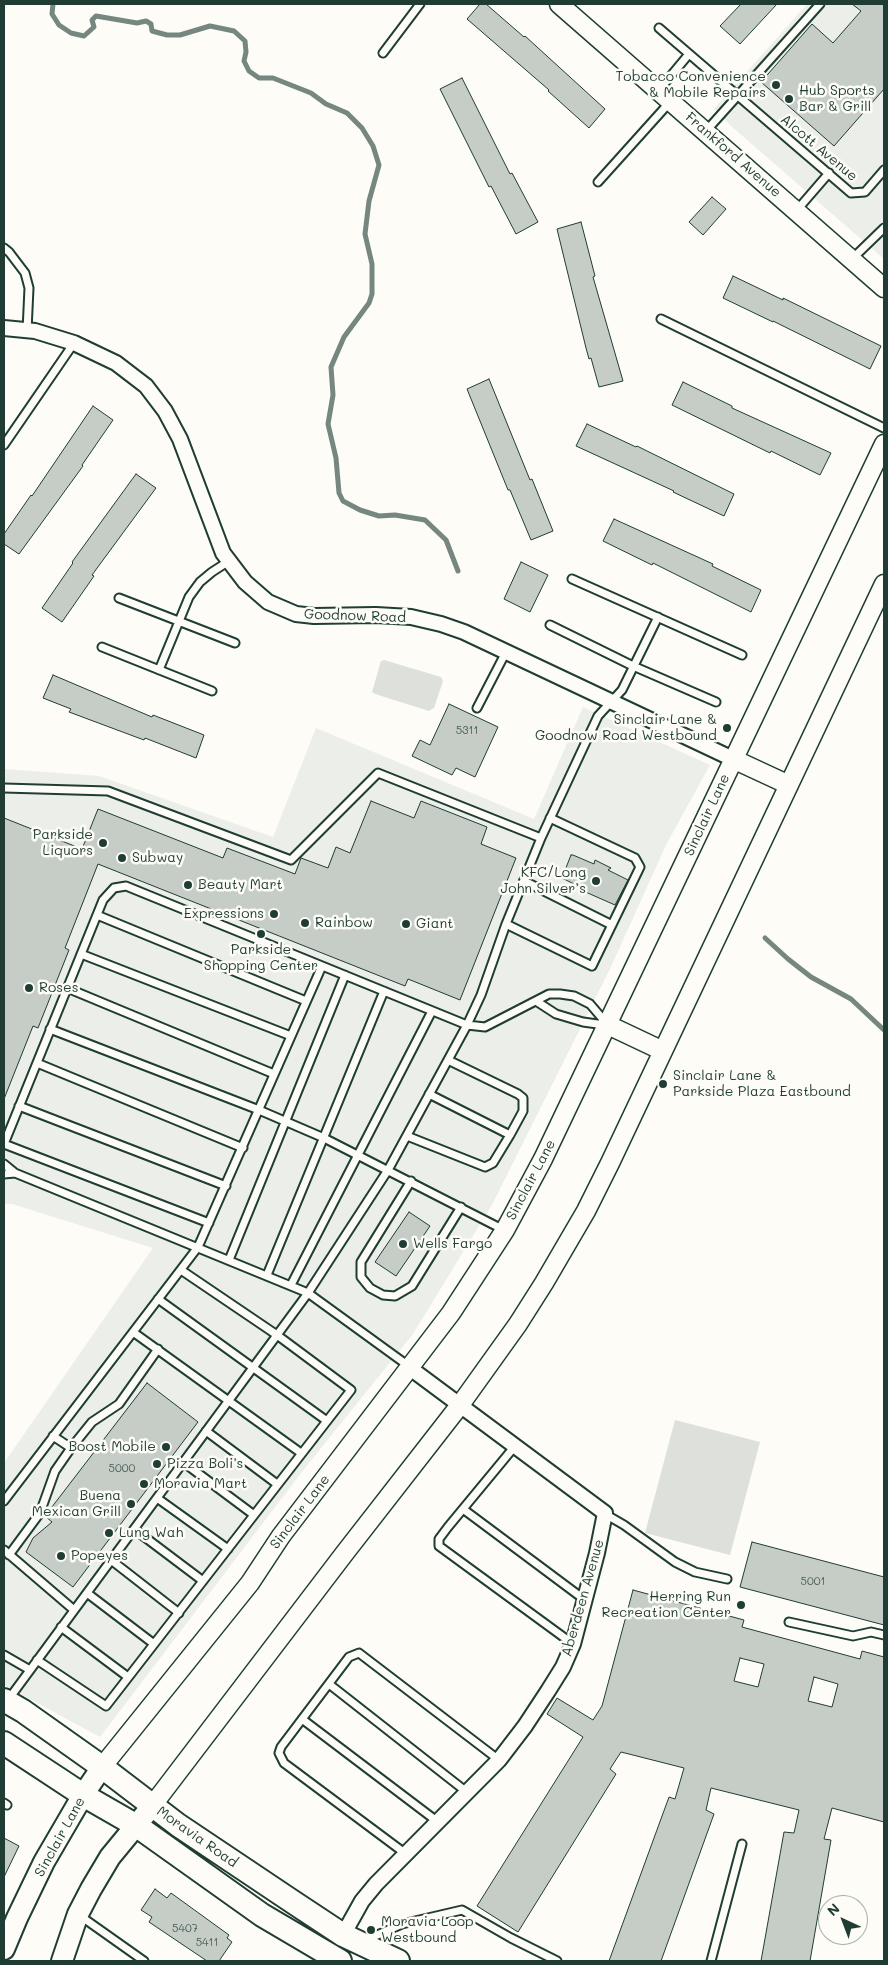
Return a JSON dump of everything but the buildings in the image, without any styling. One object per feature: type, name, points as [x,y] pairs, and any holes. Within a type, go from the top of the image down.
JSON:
[{"type":"main road","name":"Moravia Road","points":[[5,1700],[102,1767],[178,1825],[351,1939],[398,1961]]},
{"type":"main road","name":"Moravia Road","points":[[4,1742],[83,1794],[137,1826],[228,1893],[334,1960]]},
{"type":"main road","name":"Sinclair Lane","points":[[4,1949],[14,1916],[83,1794],[102,1767]]},
{"type":"main road","points":[[62,1961],[78,1914],[91,1889],[110,1857],[152,1806]]},
{"type":"street","name":"Frankford Avenue","points":[[560,4],[884,288]]},
{"type":"street","name":"Goodnow Road","points":[[4,328],[27,331],[74,343],[116,363],[146,386],[165,411],[180,439],[223,553],[245,582],[261,597],[296,614],[314,616],[376,615],[411,617],[441,624],[506,652],[733,759]]},
{"type":"street","name":"Sinclair Lane","points":[[102,1767],[250,1583],[280,1536],[451,1313],[505,1230],[544,1159],[884,444]]},
{"type":"street","points":[[152,1806],[460,1405],[518,1324],[563,1251],[610,1163],[884,584]]},
{"type":"street","points":[[733,759],[789,785]]},
{"type":"street","points":[[608,1025],[663,1050]]},
{"type":"street","points":[[410,1368],[605,1513]]},
{"type":"street","name":"Aberdeen Avenue","points":[[351,1939],[362,1901],[376,1884],[499,1760],[525,1726],[563,1667],[573,1644],[585,1600],[605,1513]]},
{"type":"lane","points":[[383,53],[420,4]]},
{"type":"lane","points":[[706,132],[820,4]]},
{"type":"lane","name":"Alcott Avenue","points":[[659,28],[851,192],[865,192],[884,170]]},
{"type":"lane","points":[[598,182],[665,95],[690,54]]},
{"type":"lane","points":[[796,211],[829,173]]},
{"type":"lane","points":[[852,259],[884,228]]},
{"type":"lane","points":[[4,248],[25,273],[29,288],[27,331]]},
{"type":"lane","points":[[661,319],[884,428]]},
{"type":"lane","points":[[4,445],[74,343]]},
{"type":"lane","points":[[159,670],[189,596],[200,582],[229,561]]},
{"type":"lane","points":[[572,579],[742,656]]},
{"type":"lane","points":[[119,598],[235,643]]},
{"type":"lane","points":[[5,1700],[30,1670],[308,1293],[388,1170],[467,1025],[481,995],[506,924],[541,838],[598,716],[622,690],[658,617]]},
{"type":"lane","points":[[550,625],[633,666],[716,702]]},
{"type":"lane","points":[[102,647],[212,691]]},
{"type":"lane","points":[[477,708],[506,652]]},
{"type":"lane","points":[[4,788],[108,791],[291,860],[378,773],[541,838]]},
{"type":"lane","points":[[506,924],[592,966],[640,867],[636,858],[550,818]]},
{"type":"lane","points":[[524,881],[612,925]]},
{"type":"lane","points":[[209,1223],[4,1144],[96,915],[108,893],[114,888],[126,886],[467,1025],[485,1027],[549,994],[574,996],[590,1004],[608,1025]]},
{"type":"lane","points":[[96,915],[306,1001]]},
{"type":"lane","points":[[81,954],[291,1036]]},
{"type":"lane","points":[[4,1501],[198,1247],[322,966]]},
{"type":"lane","points":[[229,1260],[345,975]]},
{"type":"lane","points":[[67,988],[274,1074]]},
{"type":"lane","points":[[267,1275],[384,991]]},
{"type":"lane","points":[[536,1001],[556,1014],[583,1022],[608,1025]]},
{"type":"lane","points":[[291,1285],[432,1011]]},
{"type":"lane","points":[[50,1029],[259,1110],[324,1138],[412,1181],[505,1230]]},
{"type":"lane","points":[[407,1136],[485,1166],[493,1163],[523,1111],[523,1098],[518,1094],[448,1060]]},
{"type":"lane","points":[[37,1062],[243,1148]]},
{"type":"lane","points":[[429,1094],[510,1135]]},
{"type":"lane","points":[[19,1106],[226,1186]]},
{"type":"lane","points":[[4,1164],[15,1173],[308,1293],[410,1368]]},
{"type":"lane","points":[[4,1174],[15,1173]]},
{"type":"lane","points":[[412,1181],[361,1262],[361,1277],[370,1288],[382,1295],[395,1296],[412,1286],[461,1207]]},
{"type":"lane","points":[[37,1660],[106,1706],[351,1390],[276,1335],[181,1270]]},
{"type":"lane","points":[[158,1299],[327,1421]]},
{"type":"lane","points":[[133,1332],[302,1453]]},
{"type":"lane","points":[[74,1610],[6,1552],[40,1513],[55,1471],[71,1448],[92,1422],[120,1404],[158,1349]]},
{"type":"lane","points":[[206,1431],[277,1484]]},
{"type":"lane","points":[[53,1436],[71,1448]]},
{"type":"lane","points":[[515,1446],[439,1539],[439,1546],[573,1644]]},
{"type":"lane","points":[[183,1462],[254,1515]]},
{"type":"lane","points":[[157,1498],[228,1549]]},
{"type":"lane","points":[[463,1509],[585,1600]]},
{"type":"lane","points":[[605,1513],[675,1562],[695,1572],[727,1579]]},
{"type":"lane","points":[[134,1528],[203,1581]]},
{"type":"lane","points":[[111,1560],[178,1613]]},
{"type":"lane","points":[[87,1593],[154,1644]]},
{"type":"lane","points":[[789,1622],[853,1636],[871,1632],[884,1635]]},
{"type":"lane","points":[[62,1627],[128,1677]]},
{"type":"lane","points":[[406,1854],[284,1763],[279,1753],[280,1747],[349,1657],[360,1653],[499,1760]]},
{"type":"lane","points":[[4,1655],[30,1670]]},
{"type":"lane","points":[[329,1684],[468,1792]]},
{"type":"lane","points":[[302,1719],[438,1822]]},
{"type":"lane","points":[[711,1961],[742,1844]]},
{"type":"lane","points":[[351,1939],[402,1924],[462,1910],[557,1961]]},
{"type":"lane","points":[[78,1914],[144,1961]]},
{"type":"shaded area","points":[[807,4],[884,4],[884,259],[714,109]]},
{"type":"shaded area","points":[[384,660],[441,677],[443,681],[434,708],[429,711],[372,692],[381,661]]},
{"type":"shaded area","name":"Parkside Shopping Center","points":[[583,707],[710,765],[666,845],[610,969],[493,1203],[413,1334],[301,1473],[100,1737],[4,1685],[4,1463],[153,1248],[12,1204],[4,1204],[4,769],[99,776],[273,837],[316,728],[534,819]]},
{"type":"shaded area","points":[[675,1420],[760,1442],[730,1555],[645,1533]]},
{"type":"waterway","points":[[53,4],[52,14],[59,25],[71,33],[84,36],[94,27],[92,20],[96,16],[137,23],[146,21],[151,24],[152,31],[167,35],[180,35],[210,26],[234,31],[245,41],[246,52],[244,61],[249,71],[259,78],[273,78],[311,93],[326,104],[347,113],[362,128],[373,146],[379,165],[369,201],[365,234],[372,264],[372,294],[369,303],[344,337],[331,367],[333,395],[328,424],[336,458],[339,493],[343,501],[360,510],[379,516],[395,515],[425,520],[446,540],[458,571]]},
{"type":"waterway","points":[[765,938],[811,977],[851,999],[884,1030]]},
{"type":"place","name":"Tobacco Convenience & Mobile Repairs","points":[[776,85]]},
{"type":"place","name":"Hub Sports Bar & Grill","points":[[789,99]]},
{"type":"place","name":"Sinclair Lane & Goodnow Road Westbound","points":[[727,728]]},
{"type":"place","name":"Parkside Liquors","points":[[103,843]]},
{"type":"place","name":"Subway","points":[[122,858]]},
{"type":"place","name":"KFC/Long John Silver’s","points":[[596,881]]},
{"type":"place","name":"Beauty Mart","points":[[188,885]]},
{"type":"place","name":"Expressions","points":[[274,914]]},
{"type":"place","name":"Rainbow","points":[[305,923]]},
{"type":"place","name":"Giant","points":[[406,924]]},
{"type":"place","name":"Parkside Shopping Center","points":[[261,934]]},
{"type":"place","name":"Roses","points":[[29,988]]},
{"type":"place","name":"Sinclair Lane & Parkside Plaza Eastbound","points":[[663,1084]]},
{"type":"place","name":"Wells Fargo","points":[[403,1244]]},
{"type":"place","name":"Boost Mobile","points":[[166,1447]]},
{"type":"place","name":"Pizza Boli's","points":[[157,1464]]},
{"type":"place","name":"Moravia Mart","points":[[144,1484]]},
{"type":"place","name":"Buena Mexican Grill","points":[[131,1504]]},
{"type":"place","name":"Lung Wah","points":[[109,1533]]},
{"type":"place","name":"Popeyes","points":[[61,1556]]},
{"type":"place","name":"Herring Run Recreation Center","points":[[741,1605]]},
{"type":"place","name":"Moravia Loop Westbound","points":[[371,1930]]}]
